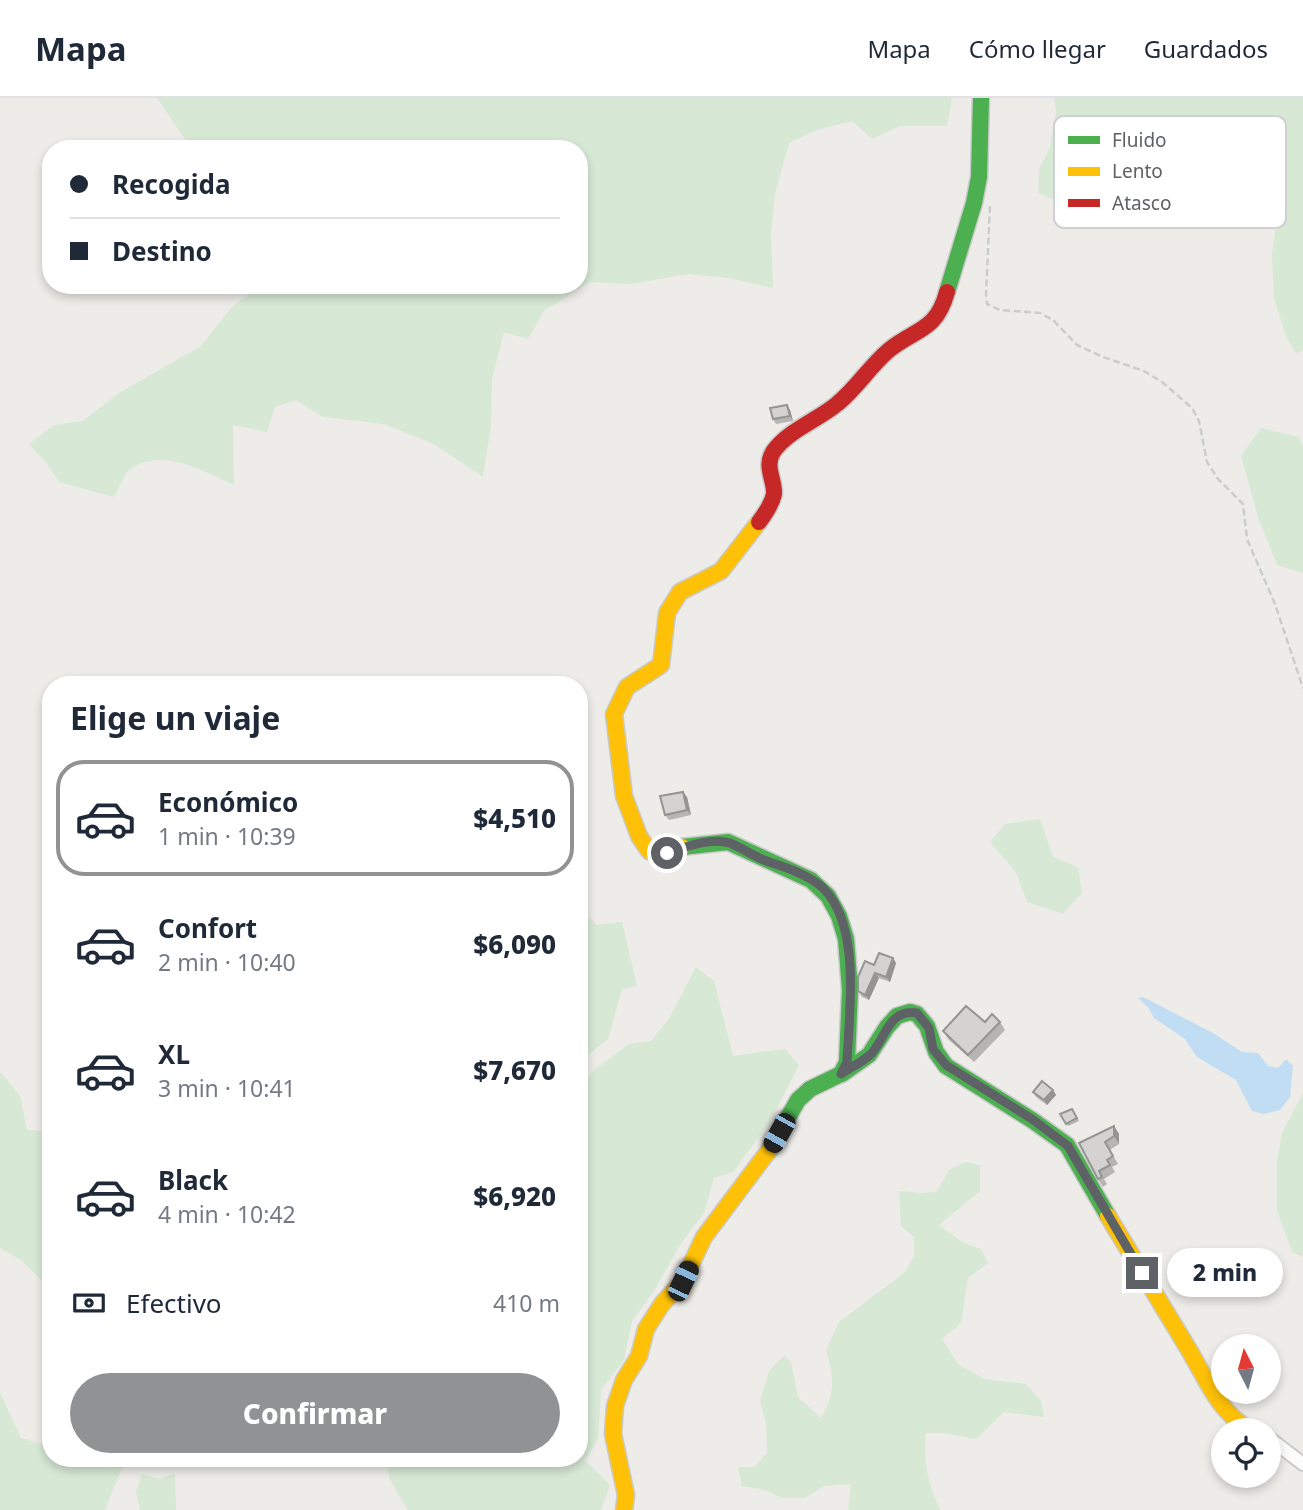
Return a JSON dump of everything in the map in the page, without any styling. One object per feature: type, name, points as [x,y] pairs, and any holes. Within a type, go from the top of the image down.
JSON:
[{"type":"street","points":[[841,1074],[847,1062],[851,967],[838,911],[822,888],[811,880],[728,842],[691,845],[658,854],[649,851],[639,836],[624,796],[614,713],[627,687],[661,665],[667,613],[680,592],[720,571],[766,513],[774,493],[769,471],[772,454],[783,442],[838,404],[889,350],[930,325],[943,307],[974,203],[979,177],[981,98]]},
{"type":"street","points":[[624,1510],[626,1495],[613,1434],[615,1406],[624,1380],[639,1356],[646,1329],[662,1304],[683,1281],[704,1237],[770,1149],[798,1100],[810,1089],[841,1074],[870,1054],[894,1018],[902,1013],[917,1013],[923,1018],[929,1028],[933,1049],[946,1065],[1032,1119],[1068,1146],[1193,1356],[1213,1397],[1232,1418]]},
{"type":"street","points":[[1281,1447],[1303,1464]]},
{"type":"path","points":[[990,205],[987,304],[1000,310],[1040,313],[1053,320],[1077,345],[1144,371],[1162,382],[1192,408],[1199,421],[1207,462],[1218,479],[1243,504],[1247,539],[1275,604],[1303,688]]},
{"type":"green space","points":[[157,98],[952,98],[947,126],[900,126],[872,139],[852,121],[816,130],[789,143],[775,194],[771,234],[773,288],[728,278],[689,274],[629,284],[588,283],[588,140],[186,140]]},
{"type":"green space","points":[[1054,98],[1303,98],[1303,350],[1297,354],[1287,339],[1274,298],[1272,254],[1275,228],[1286,228],[1286,116],[1055,116]]},
{"type":"green space","points":[[1054,123],[1054,200],[1038,193],[1039,169],[1050,148]]},
{"type":"green space","points":[[249,294],[570,294],[544,311],[528,339],[504,332],[492,379],[491,425],[483,477],[434,444],[384,424],[323,417],[296,400],[275,407],[267,432],[233,425],[234,485],[182,463],[156,460],[131,469],[123,478],[114,497],[59,482],[29,444],[54,425],[83,421],[119,393],[201,346],[231,308]]},
{"type":"green space","points":[[1261,428],[1299,437],[1303,447],[1303,573],[1277,565],[1259,520],[1241,456]]},
{"type":"green space","points":[[1040,819],[1053,857],[1078,867],[1082,893],[1063,914],[1027,902],[1016,872],[990,842],[1005,824]]},
{"type":"green space","points":[[588,916],[597,925],[622,922],[637,986],[622,989],[608,1039],[588,1055]]},
{"type":"green space","points":[[696,967],[714,981],[733,1056],[785,1049],[799,1065],[770,1122],[733,1172],[714,1178],[704,1213],[682,1242],[654,1291],[632,1321],[624,1360],[601,1390],[598,1439],[588,1455],[588,1077],[629,1044],[651,1041],[669,1019]]},
{"type":"green space","points":[[0,1072],[20,1096],[27,1130],[42,1131],[42,1280],[21,1260],[0,1248]]},
{"type":"green space","points":[[1303,1093],[1303,1257],[1292,1252],[1277,1210],[1277,1162],[1282,1133]]},
{"type":"green space","points":[[965,1162],[980,1165],[980,1191],[939,1225],[962,1242],[981,1249],[988,1263],[968,1278],[961,1323],[942,1339],[958,1364],[984,1379],[1026,1384],[1041,1401],[1044,1417],[1004,1412],[976,1439],[944,1433],[926,1433],[928,1473],[941,1510],[848,1510],[851,1484],[824,1486],[805,1498],[782,1498],[765,1490],[742,1486],[738,1467],[754,1467],[767,1453],[766,1423],[760,1401],[769,1371],[784,1355],[791,1362],[798,1397],[821,1418],[832,1385],[826,1350],[839,1322],[904,1273],[914,1256],[914,1237],[901,1226],[899,1191],[936,1192],[949,1170]]},
{"type":"green space","points":[[0,1393],[21,1438],[42,1444],[42,1467],[122,1467],[105,1510],[0,1510]]},
{"type":"green space","points":[[588,1463],[610,1485],[601,1510],[408,1510],[391,1482],[387,1467],[588,1467]]},
{"type":"green space","points":[[175,1473],[176,1510],[140,1510],[136,1491],[142,1474],[160,1479]]},
{"type":"water","points":[[1143,997],[1213,1033],[1242,1052],[1258,1053],[1268,1066],[1278,1068],[1286,1059],[1293,1066],[1290,1097],[1280,1110],[1264,1114],[1252,1111],[1236,1080],[1197,1057],[1185,1039],[1154,1018],[1148,1007],[1138,998]]},
{"type":"building","points":[[787,405],[790,416],[773,419],[770,408]]},
{"type":"building","points":[[683,792],[687,810],[665,815],[660,796]]},
{"type":"building","points":[[879,953],[893,958],[886,977],[875,973],[865,995],[858,991],[858,977],[865,961],[874,965]]},
{"type":"building","points":[[966,1006],[985,1022],[992,1014],[1000,1022],[968,1055],[943,1031]]},
{"type":"building","points":[[1042,1081],[1053,1090],[1044,1100],[1033,1092]]},
{"type":"building","points":[[1072,1109],[1077,1118],[1066,1124],[1060,1114]]},
{"type":"building","points":[[1114,1126],[1114,1136],[1105,1142],[1113,1156],[1107,1160],[1110,1165],[1099,1171],[1102,1177],[1098,1179],[1079,1143]]},
{"type":"traffic: fast","points":[[947,292],[974,203],[979,177],[981,98]]},
{"type":"traffic: fast","points":[[682,847],[728,842],[811,880],[828,896],[839,916],[846,939],[850,990],[847,1062],[841,1074],[810,1089],[798,1100],[770,1149]]},
{"type":"traffic: fast","points":[[842,1074],[869,1055],[897,1016],[910,1012],[917,1014],[927,1026],[936,1052],[946,1066],[1067,1145],[1108,1216]]},
{"type":"traffic: slow","points":[[682,847],[658,854],[649,851],[639,836],[624,796],[614,714],[627,687],[661,665],[667,613],[680,592],[721,571],[759,522]]},
{"type":"traffic: slow","points":[[624,1510],[626,1495],[613,1434],[615,1406],[624,1380],[639,1356],[646,1329],[662,1304],[683,1281],[704,1237],[770,1149]]},
{"type":"traffic: slow","points":[[1108,1216],[1213,1392],[1234,1418]]},
{"type":"traffic: jam","points":[[759,522],[774,494],[769,463],[773,452],[794,432],[837,404],[889,350],[931,322],[947,292]]},
{"type":"route","points":[[667,853],[691,845],[728,842],[781,865],[822,888],[838,911],[851,967],[847,1062],[841,1074],[870,1054],[894,1018],[902,1013],[917,1013],[929,1028],[933,1049],[939,1059],[1032,1119],[1068,1146],[1142,1273]]}]
